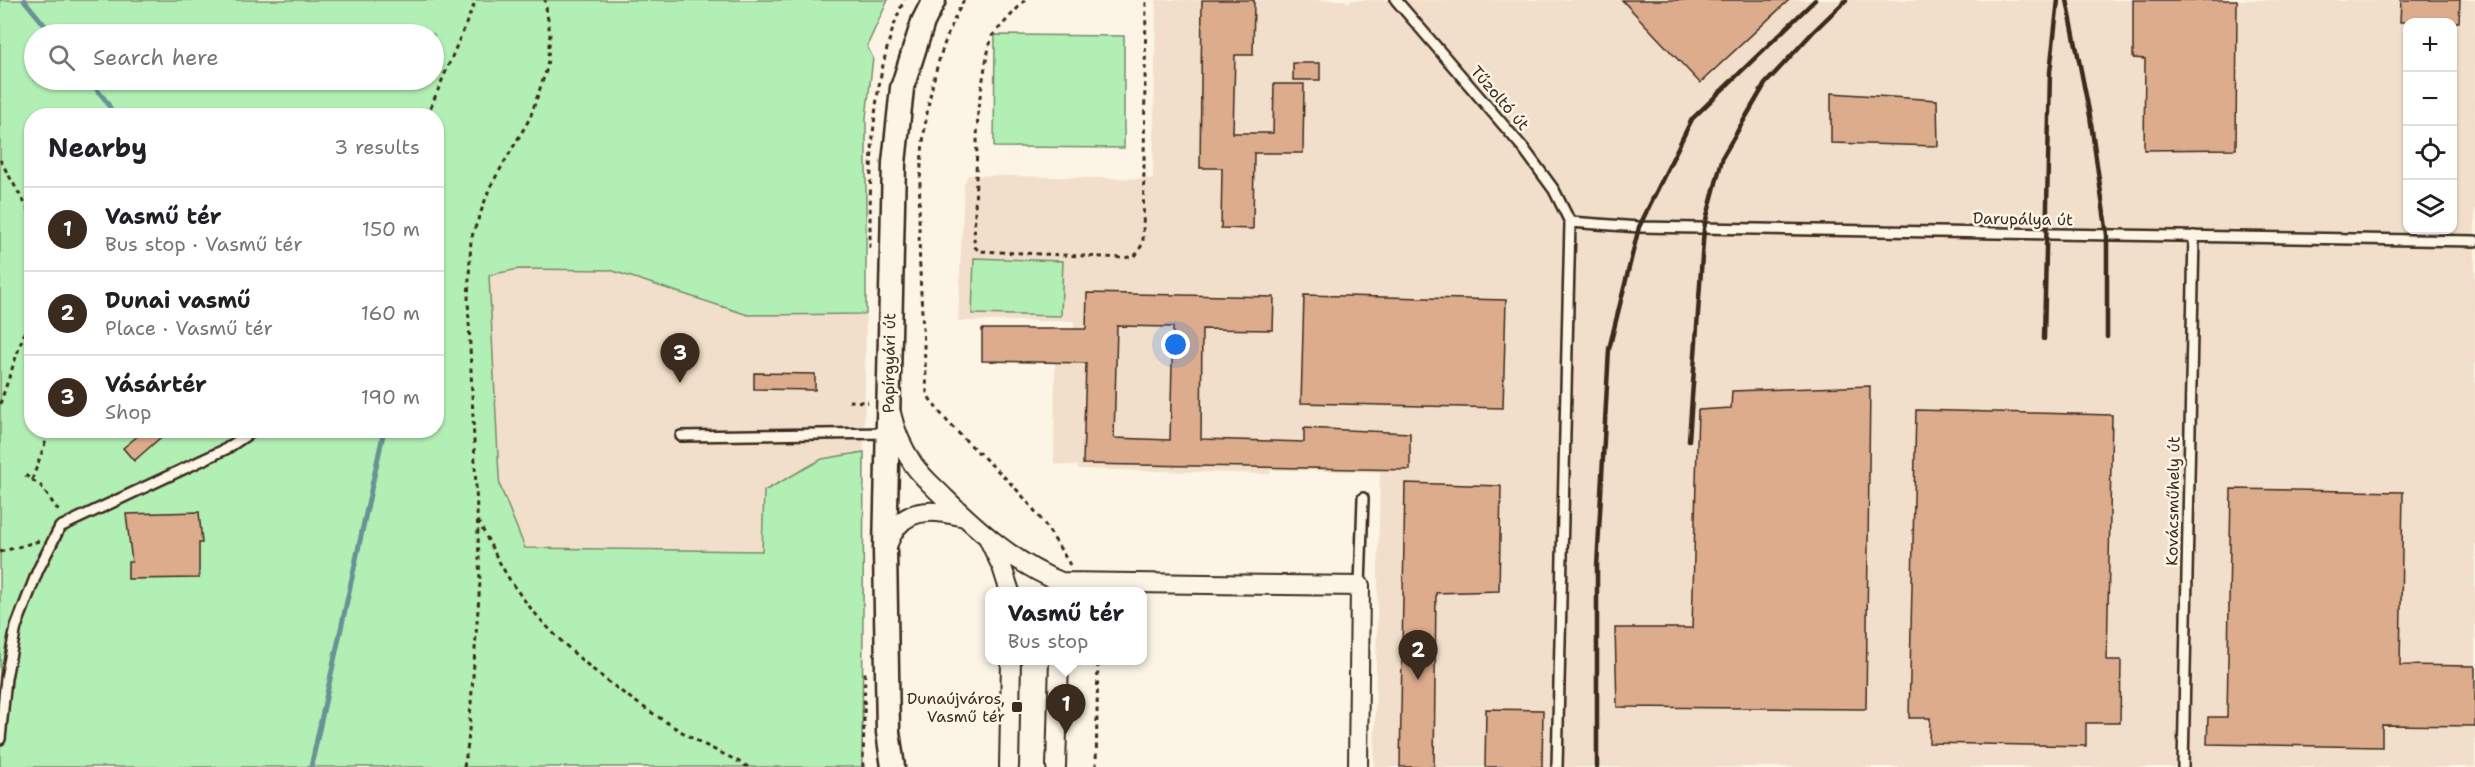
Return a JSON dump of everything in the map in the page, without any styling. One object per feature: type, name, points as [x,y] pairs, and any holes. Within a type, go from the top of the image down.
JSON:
[{"type":"street","name":"Papírgyári út","points":[[888,732],[885,550],[894,162],[902,88],[923,22],[934,0]]},
{"type":"street","points":[[888,400],[895,428],[914,464],[965,517],[987,536],[1061,587],[1081,582],[1360,586],[1358,767]]},
{"type":"street","points":[[885,550],[897,526],[909,516],[920,512],[938,512],[965,517]]},
{"type":"street","points":[[987,536],[1009,587]]},
{"type":"street","points":[[1009,767],[1011,665]]},
{"type":"street","points":[[1056,767],[1059,665]]},
{"type":"street","points":[[885,767],[888,732]]},
{"type":"street","points":[[888,732],[893,767]]},
{"type":"lane","name":"Tűzoltó út","points":[[1396,0],[1524,149],[1554,190],[1570,222]]},
{"type":"lane","name":"Darupálya út","points":[[1570,222],[1640,227],[2475,241]]},
{"type":"lane","points":[[1557,767],[1570,222]]},
{"type":"lane","name":"Kovácsműhely út","points":[[2182,767],[2194,236]]},
{"type":"lane","points":[[681,436],[888,433]]},
{"type":"lane","points":[[0,739],[6,678],[16,627],[53,537],[60,527],[226,450],[243,438]]},
{"type":"lane","points":[[1360,586],[1363,498]]},
{"type":"path","points":[[444,76],[476,0]]},
{"type":"path","points":[[464,767],[468,744],[480,582],[468,299],[471,239],[490,187],[530,118],[548,68],[550,34],[545,0]]},
{"type":"path","points":[[964,0],[941,53],[931,88],[921,162],[921,287],[927,394],[936,409],[994,465],[1036,510],[1081,582]]},
{"type":"path","points":[[1025,0],[992,36],[987,56],[978,108],[974,246],[979,251],[1125,258],[1136,255],[1143,243],[1146,0]]},
{"type":"path","points":[[430,108],[438,90]]},
{"type":"path","points":[[0,160],[24,202]]},
{"type":"path","points":[[0,404],[24,334]]},
{"type":"path","points":[[32,480],[47,438]]},
{"type":"path","points":[[25,475],[50,495],[61,513],[60,527]]},
{"type":"path","points":[[477,520],[517,589],[550,628],[590,666],[638,703],[688,735],[748,767]]},
{"type":"path","points":[[0,552],[53,537]]},
{"type":"path","points":[[1096,767],[1098,665]]},
{"type":"shaded area","points":[[1156,0],[1345,0],[1348,3],[1351,0],[2475,0],[2475,767],[1374,767],[1380,472],[1271,470],[1270,474],[1078,469],[1078,466],[1054,464],[1055,362],[1074,362],[1074,321],[958,321],[964,183],[968,175],[1153,179]]},
{"type":"shaded area","points":[[519,269],[610,270],[748,315],[866,314],[864,452],[822,459],[762,551],[525,548],[500,486],[489,275]]},
{"type":"green space","points":[[0,0],[888,0],[867,46],[873,58],[866,118],[866,314],[748,315],[610,270],[519,269],[489,275],[500,486],[525,548],[762,551],[764,491],[822,459],[864,452],[862,767],[0,767]]},
{"type":"green space","points":[[995,35],[1124,36],[1124,148],[994,147]]},
{"type":"green space","points":[[974,258],[1063,261],[1061,316],[972,314]]},
{"type":"building","points":[[1202,0],[1254,0],[1253,55],[1235,55],[1233,133],[1273,133],[1274,84],[1304,84],[1303,153],[1254,153],[1253,229],[1221,228],[1222,168],[1200,168]]},
{"type":"building","points":[[1622,0],[1789,0],[1700,83]]},
{"type":"building","points":[[2133,0],[2237,0],[2236,149],[2144,150],[2145,59],[2133,58]]},
{"type":"building","points":[[2401,0],[2460,0],[2459,22],[2457,18],[2403,18],[2403,22],[2400,22]]},
{"type":"building","points":[[1293,63],[1320,63],[1320,80],[1293,80]]},
{"type":"building","points":[[1831,93],[1937,100],[1938,146],[1831,143]]},
{"type":"building","points":[[1087,293],[1274,297],[1273,330],[1202,329],[1201,439],[1304,442],[1304,428],[1410,433],[1410,470],[1083,464],[1086,363],[982,361],[982,329],[1086,329]],"holes":[[[1117,326],[1173,327],[1170,440],[1114,438]]]},
{"type":"building","points":[[1304,295],[1506,300],[1503,408],[1301,403]]},
{"type":"building","points":[[754,373],[815,374],[815,390],[754,389]]},
{"type":"building","points":[[1870,386],[1866,709],[1617,707],[1615,628],[1692,628],[1698,410],[1731,408],[1732,391]]},
{"type":"building","points":[[1916,410],[2112,415],[2107,660],[2121,660],[2120,723],[2086,723],[2086,746],[1929,743],[1930,718],[1909,718]]},
{"type":"building","points":[[135,438],[160,438],[134,461],[123,448]]},
{"type":"building","points":[[1405,483],[1501,486],[1499,591],[1436,593],[1434,767],[1400,767]]},
{"type":"building","points":[[2231,489],[2403,492],[2400,665],[2475,666],[2475,726],[2382,725],[2382,747],[2207,744],[2208,717],[2227,717]]},
{"type":"building","points":[[199,512],[202,543],[199,543],[199,578],[128,579],[128,562],[132,562],[126,514]]},
{"type":"building","points":[[1486,709],[1543,710],[1542,767],[1485,767]]},
{"type":"waterway","points":[[24,0],[44,24]]},
{"type":"waterway","points":[[97,90],[110,108]]},
{"type":"waterway","points":[[311,767],[382,438]]},
{"type":"railway","points":[[1597,767],[1597,567],[1609,349],[1639,227],[1692,119],[1815,0]]},
{"type":"railway","points":[[1689,440],[1704,228],[1723,156],[1765,84],[1846,0]]},
{"type":"railway","points":[[2044,339],[2050,72],[2058,0]]},
{"type":"railway","points":[[2067,0],[2090,116],[2107,235],[2107,337]]},
{"type":"place","name":"Vásártér","points":[[680,383]]},
{"type":"place","name":"Dunai vasmű","points":[[1418,680]]},
{"type":"place","name":"Dunaújváros, Vasmű tér","points":[[1017,707]]},
{"type":"place","name":"Vasmű tér","points":[[1066,734]]}]
